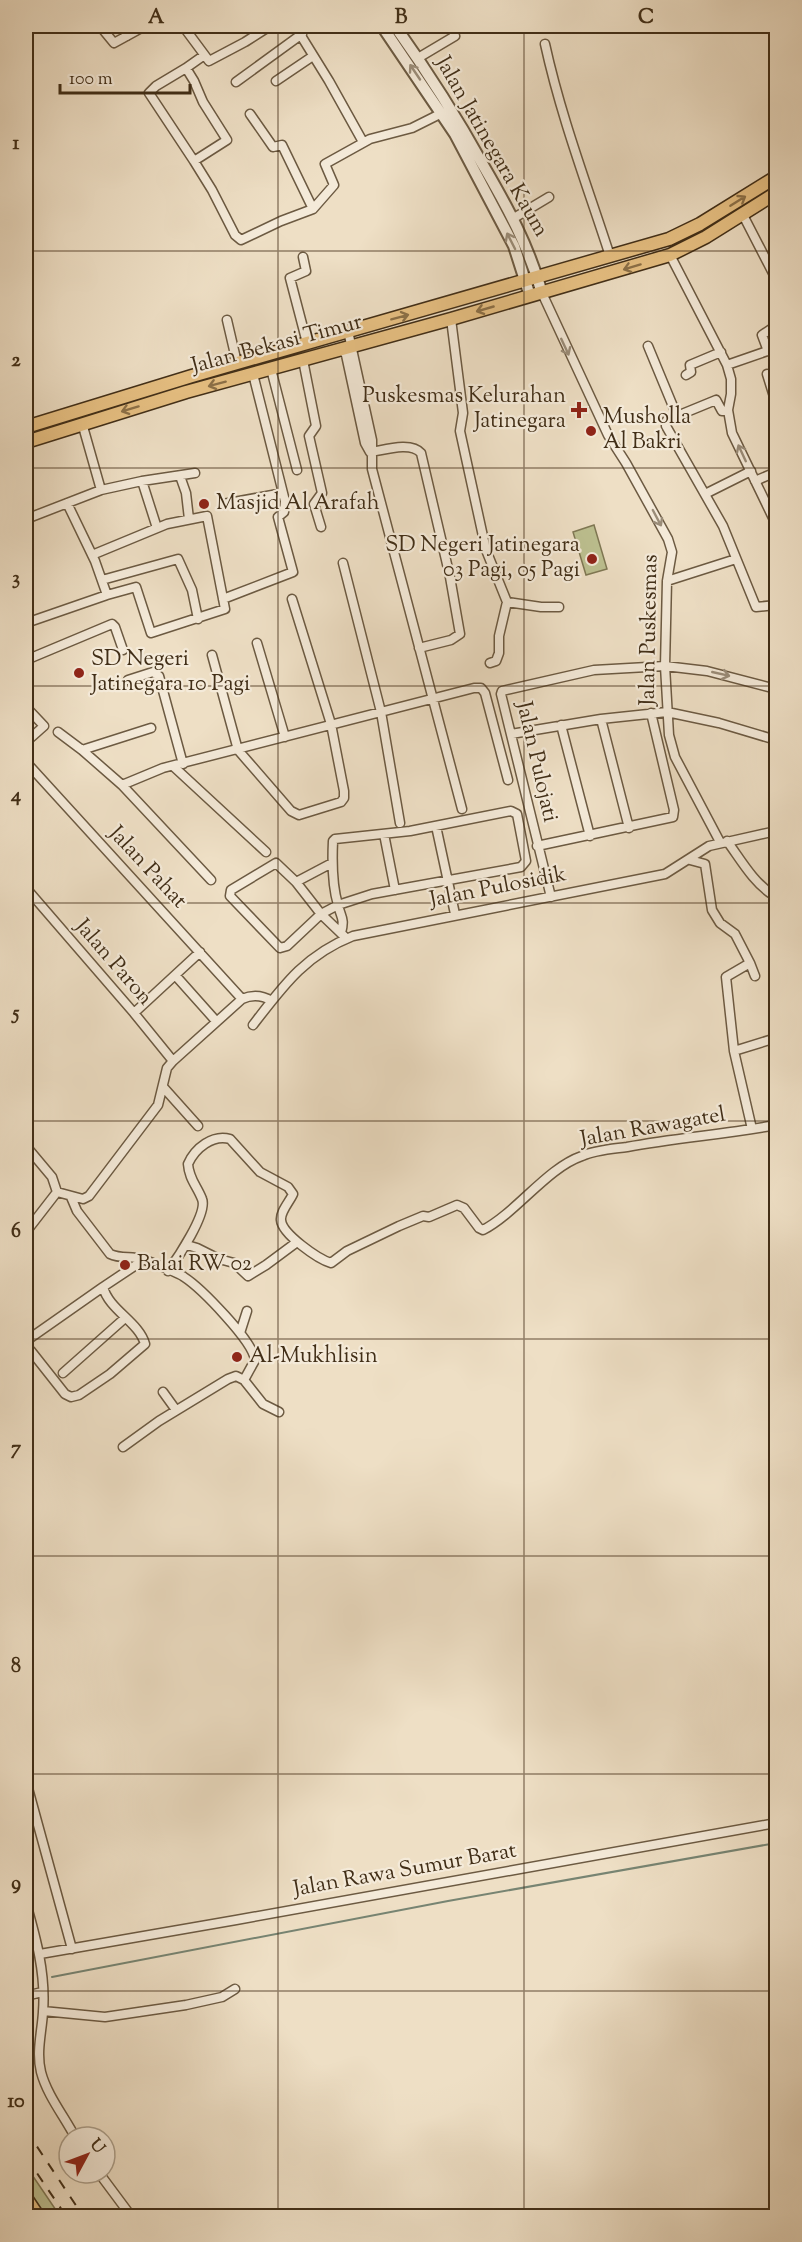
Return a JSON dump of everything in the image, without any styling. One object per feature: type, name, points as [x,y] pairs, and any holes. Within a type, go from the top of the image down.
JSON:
[{"type":"main road","name":"Jalan Bekasi Timur","points":[[26,428],[237,363],[669,239],[777,177]]},
{"type":"main road","name":"Jalan Bekasi Timur","points":[[26,442],[82,423],[670,255],[706,237],[777,193]]},
{"type":"main road","points":[[26,2198],[38,2217]]},
{"type":"street","points":[[100,26],[114,43],[145,26]]},
{"type":"street","points":[[121,26],[127,36]]},
{"type":"street","points":[[183,26],[206,59]]},
{"type":"street","points":[[270,26],[245,42],[186,68],[156,86],[149,93],[212,190],[235,235],[241,240],[313,209],[334,184],[325,164],[363,142],[412,128],[442,113]]},
{"type":"street","points":[[295,26],[302,34],[363,142]]},
{"type":"street","name":"Jalan Jatinegara Kaum","points":[[382,26],[442,113],[459,132],[514,218],[525,242],[536,295]]},
{"type":"street","name":"Jalan Jatinegara Kaum","points":[[395,26],[418,58],[459,132],[532,280]]},
{"type":"street","points":[[418,58],[455,36],[451,26]]},
{"type":"street","points":[[236,82],[302,34]]},
{"type":"street","points":[[544,44],[575,156],[610,256]]},
{"type":"street","points":[[276,81],[313,56]]},
{"type":"street","points":[[186,68],[203,102],[227,140],[194,161]]},
{"type":"street","points":[[250,114],[273,147],[282,145],[301,180],[313,209]]},
{"type":"street","points":[[514,218],[549,197]]},
{"type":"street","points":[[743,215],[777,279]]},
{"type":"street","points":[[670,255],[726,365],[731,379],[728,410],[732,433],[777,524]]},
{"type":"street","points":[[303,257],[306,271],[290,278],[307,343]]},
{"type":"street","name":"Jalan Puskesmas","points":[[536,295],[608,435],[668,539],[672,552],[667,581],[664,666],[669,735],[675,757],[723,841],[763,888],[773,895],[777,894]]},
{"type":"street","points":[[451,319],[463,413],[460,425],[462,440],[486,550],[507,602],[499,636],[500,653],[496,661],[490,663]]},
{"type":"street","points":[[227,320],[237,363]]},
{"type":"street","points":[[726,365],[772,349],[762,334],[774,327],[777,321]]},
{"type":"street","points":[[348,331],[347,348],[372,440],[372,469],[462,809]]},
{"type":"street","points":[[648,346],[677,416]]},
{"type":"street","points":[[686,375],[691,372],[690,365],[720,351]]},
{"type":"street","points":[[303,360],[316,426],[309,435],[322,493],[314,504],[321,527]]},
{"type":"street","points":[[271,369],[297,470]]},
{"type":"street","points":[[224,598],[292,572],[278,517],[285,510],[283,493],[254,374]]},
{"type":"street","points":[[767,374],[777,403]]},
{"type":"street","points":[[728,410],[722,411],[716,400],[667,420],[666,426],[723,526],[756,607],[777,605]]},
{"type":"street","points":[[82,423],[101,490]]},
{"type":"street","points":[[371,452],[411,447],[418,449],[421,453],[450,577],[460,634],[451,640],[419,648]]},
{"type":"street","points":[[705,494],[751,471]]},
{"type":"street","points":[[755,482],[777,472]]},
{"type":"street","points":[[26,519],[101,490],[195,473]]},
{"type":"street","points":[[180,476],[186,493],[189,519]]},
{"type":"street","points":[[142,481],[157,528]]},
{"type":"street","points":[[223,504],[283,493]]},
{"type":"street","points":[[67,503],[92,555],[107,595]]},
{"type":"street","points":[[26,623],[107,595],[137,588],[151,633],[198,620],[225,609],[208,518],[205,516],[157,528],[92,555]]},
{"type":"street","points":[[102,580],[178,559],[192,590],[198,620]]},
{"type":"street","points":[[667,581],[736,559]]},
{"type":"street","points":[[343,563],[381,712],[400,823]]},
{"type":"street","points":[[212,655],[238,750],[291,811],[299,815],[337,804],[344,798],[331,724],[292,599]]},
{"type":"street","points":[[507,602],[540,607],[559,607]]},
{"type":"street","points":[[26,660],[112,624],[116,627],[123,650]]},
{"type":"street","points":[[257,643],[285,738]]},
{"type":"street","points":[[664,666],[707,671],[777,689]]},
{"type":"street","name":"Jalan Pulojati","points":[[551,897],[501,694],[506,689],[594,670],[664,666]]},
{"type":"street","points":[[128,680],[153,672],[159,676],[183,764]]},
{"type":"street","points":[[122,785],[146,774],[173,766],[474,687],[481,688],[485,693],[508,780]]},
{"type":"street","points":[[26,707],[44,726],[26,742]]},
{"type":"street","points":[[511,734],[601,719],[667,712],[719,723],[777,740]]},
{"type":"street","points":[[537,846],[671,819],[675,815],[651,713]]},
{"type":"street","points":[[601,719],[629,828]]},
{"type":"street","points":[[561,725],[590,836]]},
{"type":"street","points":[[82,750],[151,728]]},
{"type":"street","points":[[58,732],[122,785],[211,880]]},
{"type":"street","name":"Jalan Pahat","points":[[26,762],[242,999]]},
{"type":"street","points":[[173,766],[266,852]]},
{"type":"street","points":[[344,935],[321,914],[279,864],[273,863],[231,890],[230,896],[280,948],[287,945],[321,914],[338,905],[395,890],[525,865],[517,814],[511,811],[436,826],[335,839],[332,863],[338,905],[343,918],[344,935]]},
{"type":"street","points":[[436,826],[455,914]]},
{"type":"street","name":"Jalan Pulosidik","points":[[253,1025],[294,973],[344,935],[665,874],[703,850],[723,841],[777,831]]},
{"type":"street","points":[[384,834],[395,890]]},
{"type":"street","points":[[690,860],[705,864],[712,910],[720,923],[735,934],[755,976]]},
{"type":"street","points":[[296,882],[332,863]]},
{"type":"street","name":"Jalan Paron","points":[[26,888],[173,1061]]},
{"type":"street","points":[[134,1013],[200,952]]},
{"type":"street","points":[[750,963],[726,977],[734,1051],[752,1129]]},
{"type":"street","points":[[175,975],[216,1021]]},
{"type":"street","points":[[57,1192],[84,1199],[91,1194],[159,1105],[167,1068],[173,1061],[242,999],[253,995],[272,1001]]},
{"type":"street","points":[[734,1051],[777,1038]]},
{"type":"street","points":[[164,1088],[198,1126]]},
{"type":"street","name":"Jalan Rawagatel","points":[[297,1242],[331,1263],[348,1251],[399,1226],[460,1205],[480,1230],[486,1228],[553,1174],[581,1156],[646,1143],[777,1125]]},
{"type":"street","points":[[168,1271],[187,1245],[203,1202],[190,1180],[188,1164],[208,1141],[214,1138],[230,1139],[260,1172],[292,1191],[292,1196],[280,1217],[281,1222],[297,1242],[248,1276],[234,1263],[187,1245]]},
{"type":"street","points":[[26,1146],[52,1177],[57,1192]]},
{"type":"street","points":[[26,1232],[57,1192]]},
{"type":"street","points":[[71,1197],[77,1211],[110,1254],[116,1257],[141,1259],[182,1275],[192,1282],[252,1348],[255,1357],[244,1380]]},
{"type":"street","points":[[26,1341],[139,1263],[141,1259]]},
{"type":"street","points":[[26,1348],[31,1351],[65,1394],[79,1395],[101,1380],[145,1344],[143,1338],[112,1305],[103,1287]]},
{"type":"street","points":[[240,1333],[247,1311]]},
{"type":"street","points":[[63,1372],[125,1318]]},
{"type":"street","points":[[123,1447],[176,1410],[236,1376],[244,1380],[263,1404],[279,1413]]},
{"type":"street","points":[[163,1392],[176,1410]]},
{"type":"street","points":[[26,1781],[72,1948]]},
{"type":"street","name":"Jalan Rawa Sumur Barat","points":[[40,1954],[777,1823]]},
{"type":"street","points":[[26,1903],[40,1954],[43,2011],[39,2045],[40,2070],[68,2125]]},
{"type":"street","points":[[43,2011],[105,2017],[186,2005],[222,1997],[235,1989]]},
{"type":"street","points":[[26,1996],[42,1992]]},
{"type":"street","points":[[108,2185],[131,2217]]},
{"type":"green space","points":[[594,525],[607,569],[586,575],[573,532]]},
{"type":"green space","points":[[26,2166],[60,2216],[38,2216],[26,2198]]},
{"type":"waterway","points":[[52,1977],[448,1901],[776,1843]]},
{"type":"waterway","points":[[26,1982],[31,1981]]},
{"type":"railway","points":[[26,2130],[83,2216]]},
{"type":"railway","points":[[26,2157],[66,2216]]},
{"type":"place","name":"Puskesmas Kelurahan Jatinegara","points":[[579,410]]},
{"type":"place","name":"Musholla Al Bakri","points":[[591,431]]},
{"type":"place","name":"Masjid Al Arafah","points":[[204,504]]},
{"type":"place","name":"SD Negeri Jatinegara 03 Pagi, 05 Pagi","points":[[592,559]]},
{"type":"place","name":"SD Negeri Jatinegara 10 Pagi","points":[[79,673]]},
{"type":"place","name":"Balai RW 02","points":[[125,1265]]},
{"type":"place","name":"Al-Mukhlisin","points":[[237,1357]]}]
